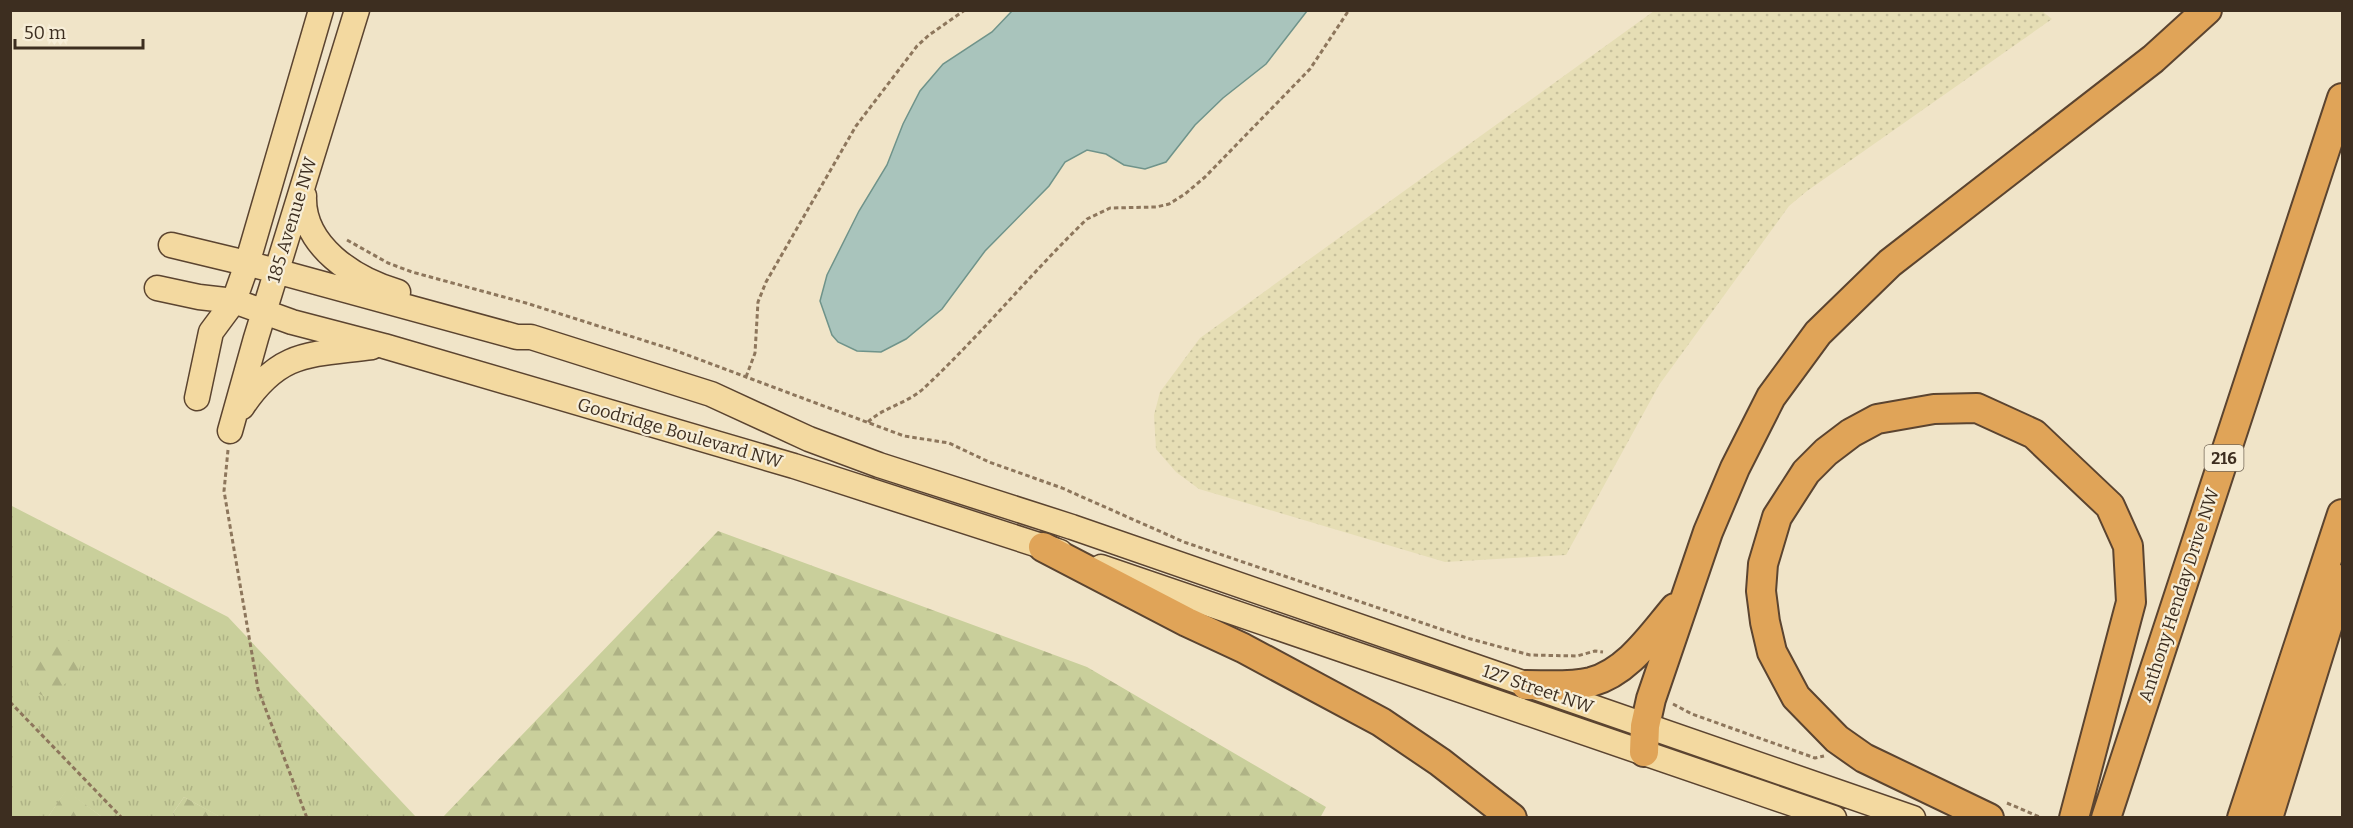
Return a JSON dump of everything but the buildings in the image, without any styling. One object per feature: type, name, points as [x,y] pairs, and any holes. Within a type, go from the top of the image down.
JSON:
[{"type":"highway","points":[[1647,726],[1686,595],[1731,478],[1771,397],[1818,333],[1890,262],[2153,59],[2207,10]]},
{"type":"highway","name":"Anthony Henday Drive NW","points":[[2106,818],[2343,98]]},
{"type":"highway","points":[[1999,807],[1864,758],[1837,739],[1796,698],[1772,652],[1761,591],[1763,564],[1777,517],[1806,472],[1827,452],[1877,419],[1922,411],[1977,408],[2034,434],[2110,506],[2128,546],[2131,602],[2074,818]]},
{"type":"highway","points":[[2242,818],[2343,514]]},
{"type":"highway","points":[[1043,547],[1187,622],[1243,648],[1381,722],[1440,762],[1512,818]]},
{"type":"highway","points":[[2268,818],[2343,579]]},
{"type":"highway","points":[[1526,684],[1566,686],[1593,681],[1614,670],[1635,655],[1686,595]]},
{"type":"main road","name":"185 Avenue NW","points":[[196,398],[211,332],[234,301],[247,264],[321,10]]},
{"type":"main road","name":"185 Avenue NW","points":[[231,426],[357,10]]},
{"type":"main road","points":[[304,180],[303,208],[312,234],[319,245],[349,268],[394,291],[480,316],[531,337]]},
{"type":"main road","name":"Goodridge Boulevard NW","points":[[171,245],[517,337],[531,337],[711,394],[809,439],[879,465],[1164,559]]},
{"type":"main road","name":"Goodridge Boulevard NW","points":[[157,288],[199,297],[234,301],[264,313],[794,466],[1198,599]]},
{"type":"main road","points":[[231,426],[256,386],[284,363],[319,354],[384,346]]},
{"type":"main road","name":"127 Street NW","points":[[1164,559],[1913,818]]},
{"type":"main road","name":"127 Street NW","points":[[1198,599],[1647,726],[1834,818]]},
{"type":"path","points":[[746,377],[755,353],[758,302],[766,282],[836,157],[856,126],[917,46],[965,10]]},
{"type":"path","points":[[868,422],[879,412],[898,405],[921,390],[960,354],[1087,219],[1110,208],[1156,207],[1169,204],[1205,177],[1310,69],[1349,10]]},
{"type":"path","points":[[343,238],[361,250],[412,272],[635,337],[918,440],[949,444],[989,462],[1062,488],[1184,542],[1457,635],[1504,650],[1530,655],[1577,656],[1601,650],[1614,670]]},
{"type":"path","points":[[231,426],[224,491],[258,689],[307,818]]},
{"type":"path","points":[[10,702],[122,818]]},
{"type":"path","points":[[1647,726],[1679,705],[1692,714],[1815,758],[1824,756],[1837,739]]},
{"type":"path","points":[[1999,807],[2042,818]]},
{"type":"shaded area","points":[[1654,11],[2042,11],[2052,19],[1789,206],[1659,385],[1566,555],[1445,562],[1199,489],[1176,472],[1156,449],[1154,415],[1160,392],[1200,338]]},
{"type":"green space","points":[[10,505],[228,617],[416,817],[220,817],[184,797],[173,813],[174,817],[102,817],[66,791],[48,817],[11,817]]},
{"type":"green space","points":[[718,531],[1087,667],[1326,807],[1320,818],[443,817]]},
{"type":"green space","points":[[65,638],[85,650],[77,676],[45,697],[27,687],[28,672]]},
{"type":"green space","points":[[66,790],[102,817],[48,817]]},
{"type":"green space","points":[[184,797],[220,817],[174,817],[173,813]]},
{"type":"water","points":[[1012,11],[1307,11],[1266,64],[1223,98],[1195,125],[1166,162],[1145,169],[1124,165],[1106,154],[1087,150],[1065,162],[1049,186],[985,251],[942,309],[906,339],[881,352],[857,351],[838,342],[832,335],[820,301],[827,275],[859,211],[887,165],[903,124],[920,91],[943,64],[992,32]]}]
